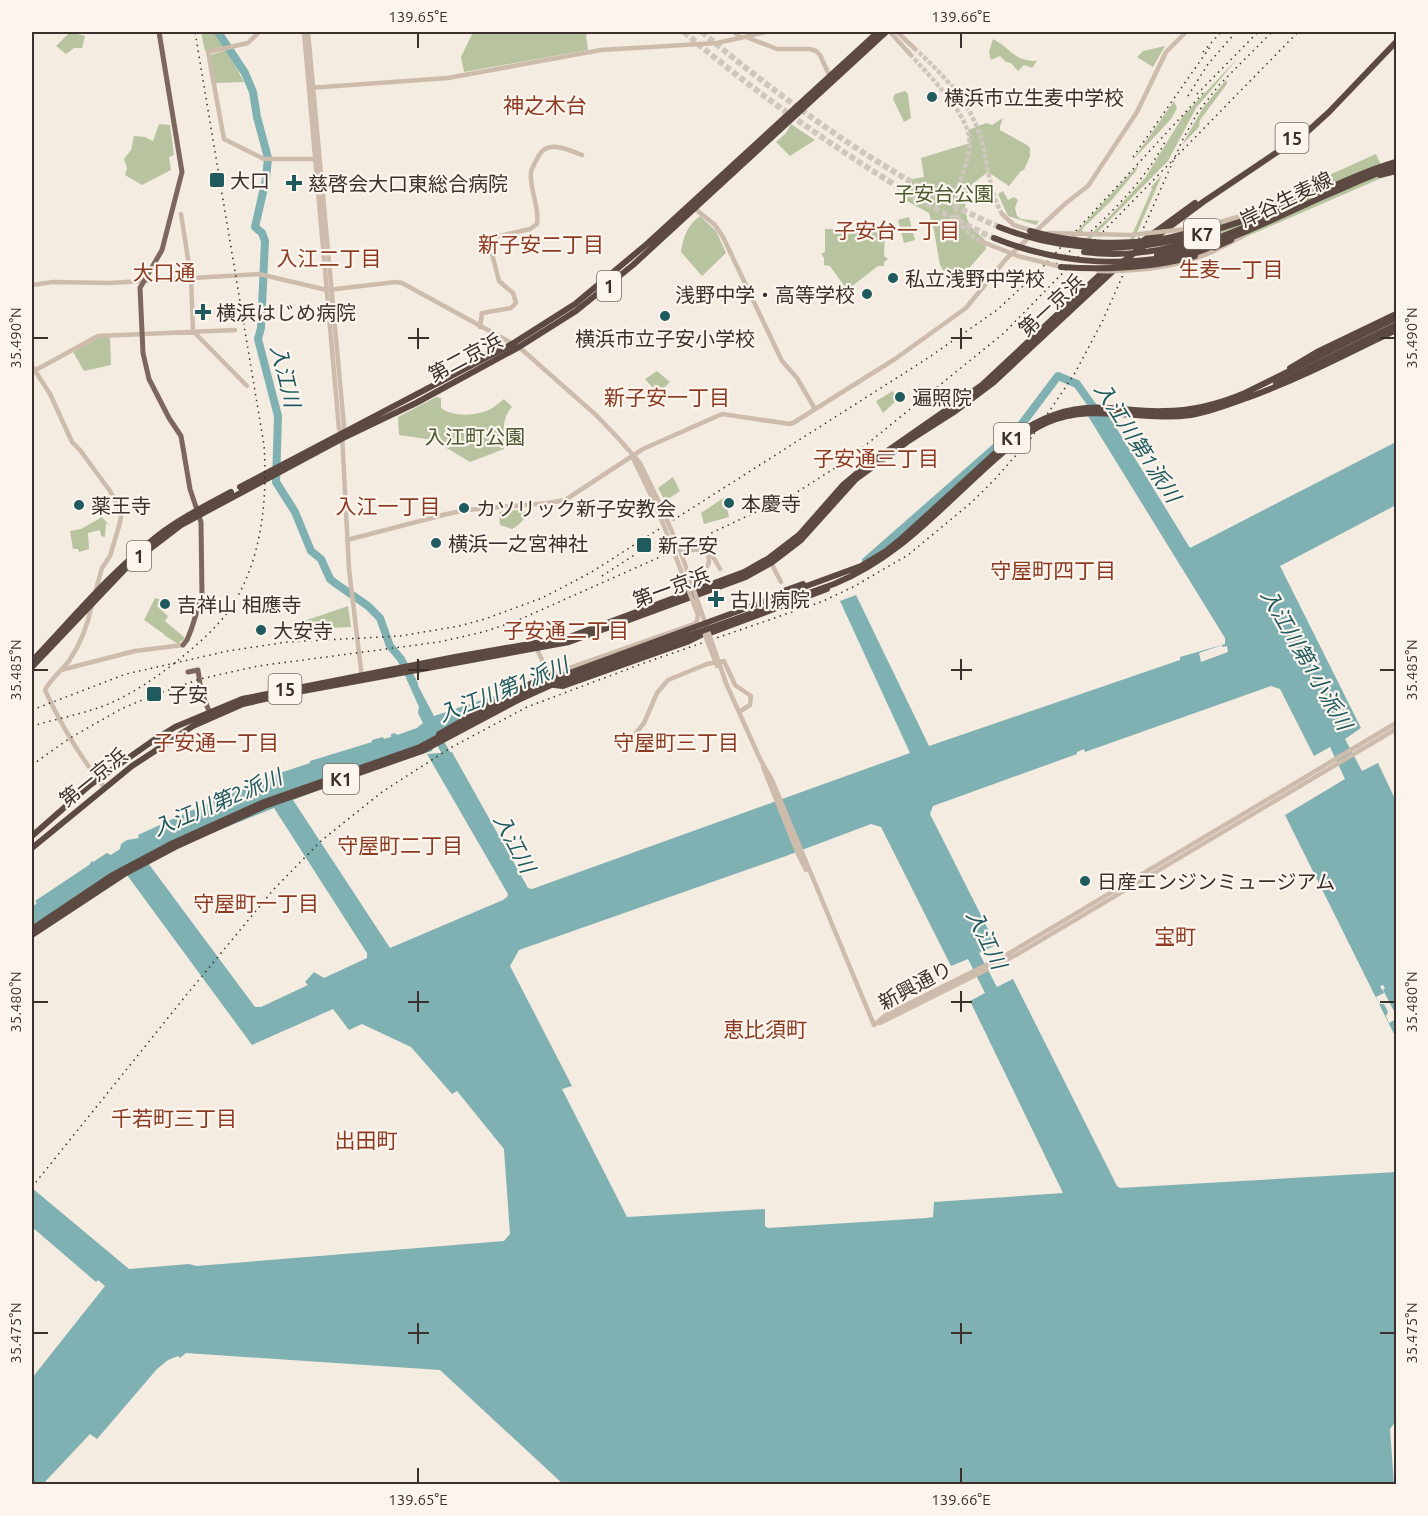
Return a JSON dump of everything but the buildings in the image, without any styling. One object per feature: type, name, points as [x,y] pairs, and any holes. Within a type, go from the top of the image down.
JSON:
[{"type":"highway","name":"第二京浜","points":[[32,661],[117,570],[156,536],[512,344],[544,325],[603,282],[878,32]]},
{"type":"highway","name":"第二京浜","points":[[342,436],[416,403],[519,347],[576,311],[606,288],[888,32]]},
{"type":"highway","name":"第一京浜","points":[[770,561],[799,535],[843,485],[863,468],[982,385],[1120,257],[1303,130],[1331,105],[1396,37]]},
{"type":"highway","name":"第一京浜","points":[[32,836],[97,780],[166,732],[210,714],[251,701],[362,677],[569,642],[741,579],[801,540],[856,479],[977,396],[1129,257],[1203,202],[1307,132],[1396,42]]},
{"type":"highway","name":"K7","points":[[999,227],[1037,240],[1093,249],[1147,247],[1199,235],[1384,166],[1396,166]]},
{"type":"highway","name":"K7","points":[[994,238],[1028,250],[1069,259],[1118,262],[1168,257],[1204,247],[1396,166]]},
{"type":"highway","points":[[1069,259],[1124,259],[1183,249],[1304,202]]},
{"type":"highway","points":[[1030,231],[1078,241],[1147,241],[1224,225],[1277,206]]},
{"type":"highway","points":[[1061,267],[1133,267],[1172,261],[1206,252],[1269,221]]},
{"type":"highway","points":[[1272,379],[1317,352],[1396,317]]},
{"type":"highway","name":"K1","points":[[32,929],[117,872],[173,843],[264,802],[420,747],[542,683],[842,575],[870,561],[895,544],[1004,445],[1041,419],[1064,411],[1087,407],[1153,411],[1191,409],[1228,400],[1396,317]]},
{"type":"highway","points":[[1238,401],[1396,325]]},
{"type":"highway","name":"K1","points":[[32,935],[120,876],[162,854],[275,803],[422,751],[518,700],[576,676],[854,575],[874,565],[898,548],[1024,435],[1043,424],[1074,414],[1097,412],[1154,416],[1188,415],[1215,409],[1305,374],[1396,330]]},
{"type":"highway","name":"第二京浜","points":[[32,668],[142,554],[198,512]]},
{"type":"highway","points":[[778,593],[861,563],[895,544]]},
{"type":"highway","points":[[710,633],[813,595],[854,575]]},
{"type":"highway","points":[[781,582],[785,586],[796,587]]},
{"type":"highway","points":[[420,747],[470,716],[546,676],[554,685],[560,687],[687,642],[726,622]]},
{"type":"highway","points":[[518,700],[652,653],[702,627]]},
{"type":"highway","name":"第一京浜","points":[[32,848],[104,787],[210,714]]},
{"type":"main road","points":[[159,32],[182,172],[162,250],[140,288],[143,353],[149,379],[181,436],[190,489],[198,512],[202,546],[202,596],[191,630],[183,645]]},
{"type":"main road","points":[[188,672],[198,670],[201,691],[210,714]]},
{"type":"street","points":[[259,32],[248,44],[208,52],[223,137],[264,159],[318,161]]},
{"type":"street","points":[[306,32],[343,422],[351,598],[362,677]]},
{"type":"street","points":[[734,32],[743,38],[777,49],[816,51],[830,77]]},
{"type":"street","points":[[311,88],[448,78],[601,50],[717,44],[766,32]]},
{"type":"street","points":[[888,32],[910,54]]},
{"type":"street","points":[[897,32],[914,48]]},
{"type":"street","points":[[347,540],[467,510],[558,502],[585,488],[643,449],[722,414],[790,424],[815,409],[896,359],[966,308],[1006,259],[1066,203],[1088,186],[1137,112],[1166,52],[1186,32]]},
{"type":"street","points":[[480,327],[482,313],[511,308],[516,303],[513,293],[499,281],[489,242],[491,238],[530,230],[537,224],[538,215],[531,172],[539,154],[546,148],[555,146],[582,155]]},
{"type":"street","name":"岸谷生麦線","points":[[980,242],[1018,256],[1061,267],[1095,271],[1127,271],[1183,263],[1212,252],[1304,202],[1396,166]]},
{"type":"street","name":"岸谷生麦線","points":[[1277,206],[1396,166]]},
{"type":"street","points":[[694,208],[715,225],[723,237],[782,361],[797,378],[815,409]]},
{"type":"street","points":[[180,214],[191,278],[194,331],[247,386]]},
{"type":"street","points":[[1002,214],[1014,225],[1030,231]]},
{"type":"street","points":[[32,285],[53,282],[144,281],[262,274],[329,290],[396,282],[402,283],[519,347],[596,415],[632,456],[681,553],[726,683]]},
{"type":"street","points":[[104,787],[97,780],[62,725],[45,690],[68,662],[85,633],[102,568],[110,556],[121,517],[110,491],[72,442],[50,394],[33,369],[98,336],[235,330]]},
{"type":"street","points":[[628,742],[644,723],[657,693],[668,680],[717,661],[724,661],[735,685],[751,696],[751,702],[748,708],[740,712],[735,704],[726,683],[714,659],[659,507]]},
{"type":"street","points":[[681,553],[691,548],[694,548],[697,548],[706,553],[708,565],[705,570],[700,574],[690,573],[684,568],[682,562],[685,553],[691,549],[693,548],[694,548],[698,547],[709,550],[720,568]]},
{"type":"street","points":[[770,561],[781,582]]},
{"type":"street","points":[[536,646],[546,676],[694,624],[698,615]]},
{"type":"street","points":[[61,670],[141,649],[183,645]]},
{"type":"street","name":"新興通り","points":[[740,712],[874,1025],[1042,940],[1354,751],[1396,723]]},
{"type":"street","name":"新興通り","points":[[1354,751],[1396,729]]},
{"type":"green space","points":[[70,32],[85,36],[82,48],[74,48],[66,54],[56,46]]},
{"type":"green space","points":[[201,32],[216,32],[226,46],[205,51]]},
{"type":"green space","points":[[473,32],[592,32],[586,35],[588,50],[464,72],[461,57]]},
{"type":"green space","points":[[993,39],[1018,57],[1037,61],[1032,68],[1024,65],[1018,71],[1000,56],[991,60],[989,52]]},
{"type":"green space","points":[[1165,46],[1153,67],[1137,57],[1143,51]]},
{"type":"green space","points":[[227,50],[244,82],[215,83],[210,55]]},
{"type":"green space","points":[[1238,58],[1196,108],[1168,161],[1086,244],[1080,244],[1145,178],[1183,116]]},
{"type":"green space","points":[[1226,80],[1227,84],[1200,120],[1199,127],[1182,145],[1203,108]]},
{"type":"green space","points":[[905,91],[908,94],[911,118],[904,122],[893,99],[895,94]]},
{"type":"green space","points":[[1174,101],[1177,108],[1171,119],[1132,161]]},
{"type":"green space","name":"子安台公園","points":[[1003,118],[1000,130],[1027,145],[1030,148],[1030,156],[1024,170],[1009,186],[988,172],[972,184],[965,206],[967,219],[972,228],[985,240],[986,249],[953,286],[940,265],[929,213],[905,200],[912,187],[912,179],[924,177],[921,158],[970,143],[968,130],[986,123],[992,125]]},
{"type":"green space","points":[[159,124],[170,125],[174,155],[169,157],[171,170],[142,185],[125,175],[127,168],[124,159],[131,150],[134,136],[145,137],[153,141]]},
{"type":"green space","points":[[791,124],[815,140],[790,156],[776,142],[786,133]]},
{"type":"green space","points":[[1376,154],[1386,176],[1179,266],[1168,247]]},
{"type":"green space","points":[[1138,165],[1136,171],[1110,202],[1082,229],[1083,232],[1071,242],[1067,242]]},
{"type":"green space","points":[[1162,175],[1132,244],[1128,244],[1151,187]]},
{"type":"green space","points":[[1003,191],[1008,200],[1014,197],[1018,200],[1015,208],[1017,216],[1021,219],[1039,221],[1036,225],[1008,216],[998,194]]},
{"type":"green space","points":[[700,216],[716,231],[726,253],[702,276],[681,252],[686,232]]},
{"type":"green space","points":[[909,217],[915,240],[904,243],[898,220]]},
{"type":"green space","points":[[825,229],[885,229],[884,256],[888,259],[884,262],[884,266],[878,266],[847,290],[830,266],[824,265],[824,258],[821,254],[825,252]]},
{"type":"green space","points":[[99,338],[110,338],[111,365],[84,371],[73,352]]},
{"type":"green space","points":[[657,371],[670,382],[658,394],[645,379]]},
{"type":"green space","points":[[893,391],[897,400],[883,413],[876,401]]},
{"type":"green space","name":"入江町公園","points":[[436,397],[441,398],[441,408],[445,411],[461,414],[486,411],[504,399],[512,407],[505,421],[504,449],[470,462],[433,440],[399,435],[398,417]]},
{"type":"green space","points":[[673,477],[680,491],[665,501],[658,488]]},
{"type":"green space","points":[[725,497],[729,517],[704,524],[701,513]]},
{"type":"green space","points":[[518,510],[527,512],[519,524],[512,529],[500,525],[499,512]]},
{"type":"green space","points":[[102,517],[110,526],[106,523],[105,537],[101,536],[100,530],[88,533],[89,549],[79,552],[78,549],[73,549],[70,531],[81,529]]},
{"type":"green space","points":[[155,598],[161,600],[157,606],[168,616],[165,621],[185,638],[178,644],[144,620]]},
{"type":"green space","points":[[348,606],[351,627],[304,629],[304,621]]},
{"type":"water","points":[[1088,416],[1109,416],[1190,548],[1396,442],[1396,505],[1280,566],[1361,728],[1345,739],[1362,771],[1378,763],[1396,801],[1396,1038],[1285,815],[1345,779],[1330,747],[1314,756],[1280,689],[1271,686],[1085,752],[1084,749],[1077,754],[933,806],[930,814],[996,945],[979,953],[997,987],[1013,979],[1117,1186],[1120,1188],[1396,1172],[1396,1421],[1390,1429],[1394,1484],[563,1484],[440,1370],[186,1353],[180,1358],[178,1356],[168,1360],[157,1369],[97,1439],[90,1434],[43,1484],[32,1484],[32,1378],[105,1286],[98,1280],[96,1282],[32,1227],[32,1188],[129,1269],[189,1264],[196,1266],[504,1241],[510,1234],[504,1149],[457,1091],[452,1094],[411,1047],[362,1024],[349,1030],[333,1009],[252,1045],[127,875],[32,937],[32,907],[37,903],[35,901],[92,861],[107,853],[111,855],[127,840],[139,838],[138,835],[256,781],[372,742],[372,740],[383,737],[384,739],[391,737],[391,734],[397,735],[417,728],[423,723],[418,713],[419,707],[406,678],[413,676],[434,716],[505,692],[506,694],[440,731],[432,751],[293,800],[390,948],[503,900],[508,894],[427,754],[452,752],[528,888],[532,889],[910,753],[840,601],[856,595],[929,746],[1180,660],[1180,657],[1225,644],[1225,638]],"holes":[[[274,808],[367,953],[367,958],[324,978],[314,972],[305,982],[308,985],[261,1007],[255,1007],[148,863],[197,839]],[[871,824],[881,827],[951,966],[968,959],[985,993],[970,1001],[1063,1193],[934,1202],[933,1217],[927,1218],[768,1228],[765,1226],[765,1209],[627,1217],[562,1089],[572,1086],[510,966],[519,950]]]},
{"type":"pier","points":[[1222,645],[1222,647],[1227,646],[1228,652],[1201,662],[1199,653]]},
{"type":"pier","points":[[1383,985],[1385,988],[1383,990],[1396,1015],[1396,1019],[1389,1023],[1386,1016],[1388,1012],[1384,1004],[1379,1004],[1376,997],[1384,993],[1380,986]]},
{"type":"waterway","name":"入江川","points":[[218,32],[245,73],[253,92],[268,158],[266,179],[255,227],[262,233],[265,241],[261,328],[258,339],[278,416],[276,482],[295,512],[311,551],[321,559],[330,579],[368,606],[380,618],[390,646],[401,659],[414,684]]},
{"type":"waterway","name":"入江川第1派川","points":[[866,561],[1021,425],[1058,376],[1077,384],[1097,412]]},
{"type":"waterway","name":"入江川","points":[[437,737],[450,760]]},
{"type":"tunnel","points":[[684,32],[769,100],[859,162],[925,203],[994,238]]},
{"type":"tunnel","points":[[702,32],[770,87],[882,165],[960,209],[999,227]]},
{"type":"tunnel","points":[[914,48],[946,79],[971,115],[982,142],[992,188],[1002,214]]},
{"type":"tunnel","points":[[910,54],[951,101],[968,132],[967,161],[955,203],[957,216],[964,229],[980,241]]},
{"type":"railway","points":[[32,726],[116,701],[176,662],[223,618],[236,599],[254,558],[263,513],[264,445],[195,32]]},
{"type":"railway","points":[[1203,52],[1221,32]]},
{"type":"railway","points":[[1188,96],[1208,64],[1236,32]]},
{"type":"railway","points":[[1197,94],[1258,32]]},
{"type":"railway","points":[[32,1187],[274,889],[322,840],[382,792],[452,747],[527,707],[644,663],[821,602],[853,587],[908,555],[972,502],[1032,437],[1075,373],[1103,320],[1182,141],[1198,112],[1220,84],[1272,32]]},
{"type":"railway","points":[[32,765],[70,738],[121,709],[200,679],[258,666],[439,642],[514,622],[794,494],[846,461],[1004,333],[1298,32]]},
{"type":"railway","points":[[1133,157],[1210,47]]},
{"type":"railway","points":[[32,710],[126,674],[228,651],[287,642],[400,636],[459,626],[542,598],[590,573],[928,358],[997,310],[1038,272],[1206,90]]},
{"type":"railway","points":[[1056,264],[1130,192],[1165,142]]},
{"type":"railway","points":[[602,576],[642,550]]},
{"type":"place","name":"横浜市立生麦中学校","points":[[932,97]]},
{"type":"place","name":"大口","points":[[217,180]]},
{"type":"place","name":"慈啓会大口東総合病院","points":[[294,183]]},
{"type":"place","name":"私立浅野中学校","points":[[893,278]]},
{"type":"place","name":"浅野中学・高等学校","points":[[867,294]]},
{"type":"place","name":"横浜はじめ病院","points":[[203,312]]},
{"type":"place","name":"横浜市立子安小学校","points":[[665,316]]},
{"type":"place","name":"遍照院","points":[[900,397]]},
{"type":"place","name":"本慶寺","points":[[729,503]]},
{"type":"place","name":"薬王寺","points":[[79,505]]},
{"type":"place","name":"カソリック新子安教会","points":[[464,508]]},
{"type":"place","name":"横浜一之宮神社","points":[[436,543]]},
{"type":"place","name":"新子安","points":[[644,545]]},
{"type":"place","name":"古川病院","points":[[716,599]]},
{"type":"place","name":"吉祥山 相應寺","points":[[165,604]]},
{"type":"place","name":"大安寺","points":[[261,630]]},
{"type":"place","name":"子安","points":[[154,694]]},
{"type":"place","name":"日産エンジンミュージアム","points":[[1085,881]]},
{"type":"district","name":"神之木台","points":[[545,105]]},
{"type":"district","name":"子安台一丁目","points":[[897,230]]},
{"type":"district","name":"新子安二丁目","points":[[541,244]]},
{"type":"district","name":"入江二丁目","points":[[329,258]]},
{"type":"district","name":"生麦一丁目","points":[[1231,269]]},
{"type":"district","name":"大口通","points":[[164,272]]},
{"type":"district","name":"新子安一丁目","points":[[667,397]]},
{"type":"district","name":"子安通三丁目","points":[[876,458]]},
{"type":"district","name":"入江一丁目","points":[[388,506]]},
{"type":"district","name":"守屋町四丁目","points":[[1053,570]]},
{"type":"district","name":"子安通二丁目","points":[[566,630]]},
{"type":"district","name":"子安通一丁目","points":[[216,742]]},
{"type":"district","name":"守屋町三丁目","points":[[676,742]]},
{"type":"district","name":"守屋町二丁目","points":[[400,845]]},
{"type":"district","name":"守屋町一丁目","points":[[256,903]]},
{"type":"district","name":"宝町","points":[[1175,936]]},
{"type":"district","name":"恵比須町","points":[[765,1029]]},
{"type":"district","name":"千若町三丁目","points":[[174,1118]]},
{"type":"district","name":"出田町","points":[[366,1140]]},
{"type":"water label","name":"入江川第1小派川","points":[[1307,659]]},
{"type":"water label","name":"入江川第2派川","points":[[217,802]]}]
